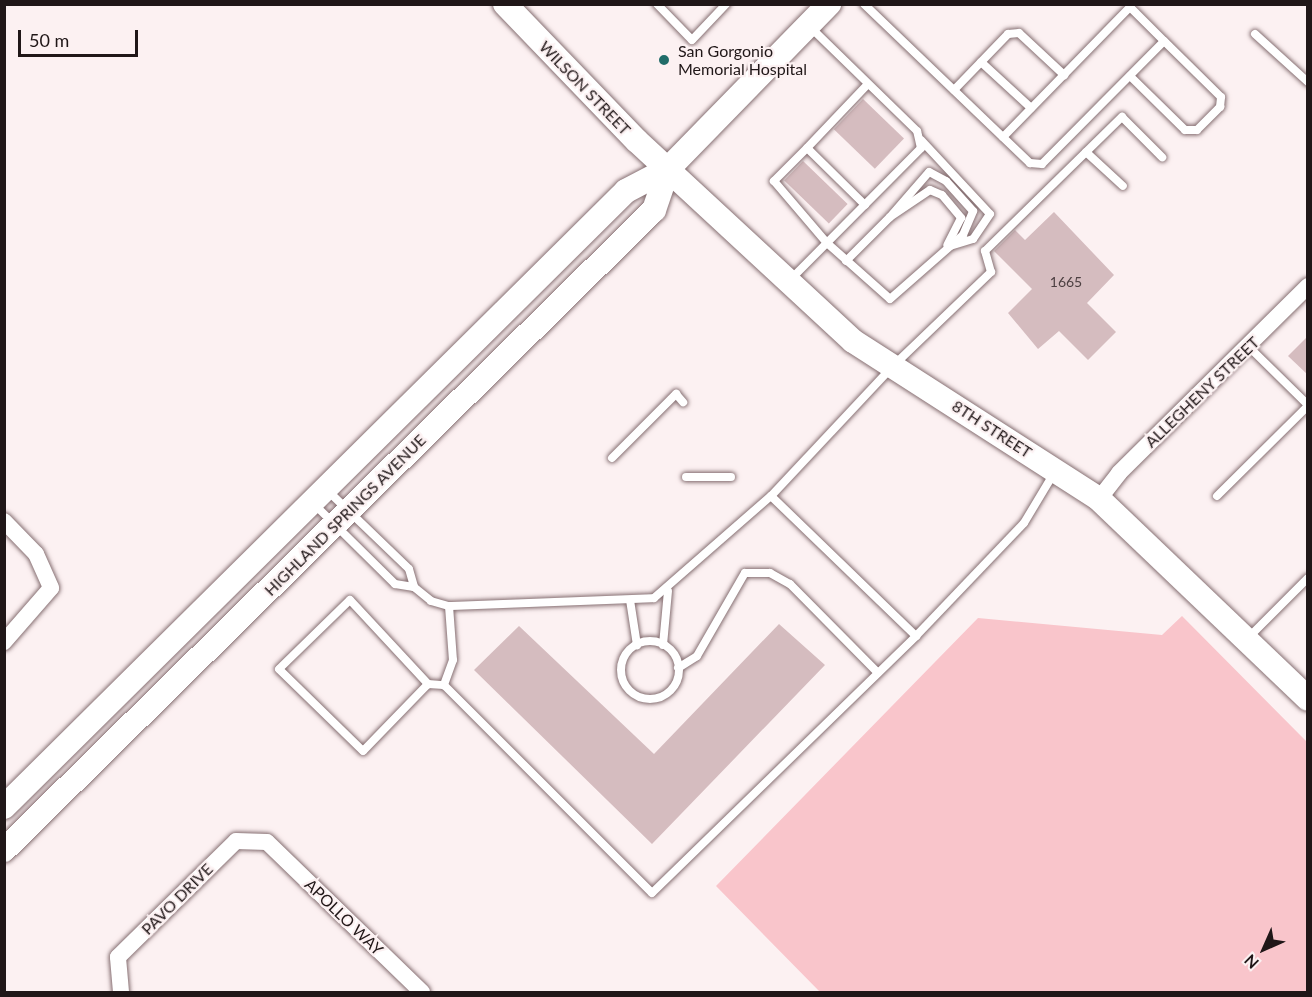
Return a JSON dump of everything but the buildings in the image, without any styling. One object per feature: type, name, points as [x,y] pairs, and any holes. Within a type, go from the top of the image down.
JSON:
[{"type":"main road","name":"WILSON STREET","points":[[505,4],[668,169]]},
{"type":"main road","name":"HIGHLAND SPRINGS AVENUE","points":[[4,807],[626,191],[668,169],[829,4]]},
{"type":"main road","name":"HIGHLAND SPRINGS AVENUE","points":[[4,850],[654,210],[668,169]]},
{"type":"main road","name":"8TH STREET","points":[[668,169],[853,341],[1099,499],[1308,699]]},
{"type":"street","name":"ALLEGHENY STREET","points":[[1099,499],[1119,473],[1249,347],[1308,286]]},
{"type":"street","points":[[4,521],[36,554],[51,588],[4,642]]},
{"type":"street","name":"PAVO DRIVE","points":[[119,990],[118,957],[236,841],[267,842]]},
{"type":"street","name":"APOLLO WAY","points":[[267,842],[422,993]]},
{"type":"lane","points":[[657,4],[692,40],[726,4]]},
{"type":"lane","points":[[864,4],[1030,163],[1042,164],[1164,41]]},
{"type":"lane","points":[[1003,137],[1129,6],[1221,97],[1220,107],[1197,130],[1185,130],[1130,76]]},
{"type":"lane","points":[[808,25],[868,84],[990,214],[973,239],[947,247]]},
{"type":"lane","points":[[954,90],[1008,34],[1019,33],[1064,75]]},
{"type":"lane","points":[[1256,34],[1308,82]]},
{"type":"lane","points":[[981,62],[1031,108]]},
{"type":"lane","points":[[868,84],[774,181],[827,243],[890,299],[972,224],[974,211],[935,173],[922,176],[890,217]]},
{"type":"lane","points":[[319,496],[342,519],[395,584],[414,587],[449,606],[630,600],[668,591],[771,496],[893,366],[991,273],[985,251],[1122,117],[1162,157]]},
{"type":"lane","points":[[789,282],[921,148],[921,140]]},
{"type":"lane","points":[[807,148],[865,205]]},
{"type":"lane","points":[[1086,152],[1123,186]]},
{"type":"lane","points":[[846,261],[890,217],[922,192],[936,191],[961,218],[947,247]]},
{"type":"lane","points":[[1216,496],[1308,405],[1249,347]]},
{"type":"lane","points":[[612,458],[676,394],[683,402]]},
{"type":"lane","points":[[428,684],[363,751],[279,669],[350,600],[428,684],[444,685],[652,893],[916,636],[1024,523],[1056,470]]},
{"type":"lane","points":[[686,477],[731,477]]},
{"type":"lane","points":[[319,496],[342,519],[409,569],[414,587]]},
{"type":"lane","points":[[771,496],[916,636]]},
{"type":"lane","points":[[678,668],[698,656],[745,573],[770,573],[790,584],[878,673]]},
{"type":"lane","points":[[1247,640],[1308,578]]},
{"type":"lane","points":[[630,600],[637,645],[621,667],[632,693],[659,698],[674,686],[678,668],[663,645],[668,591]]},
{"type":"lane","points":[[444,685],[453,660],[449,606]]},
{"type":"lane","points":[[637,645],[663,645]]},
{"type":"shaded area","points":[[1182,616],[1307,742],[1307,992],[820,992],[716,886],[978,618],[1162,635]]},
{"type":"place","name":"San Gorgonio Memorial Hospital","points":[[664,60]]}]
